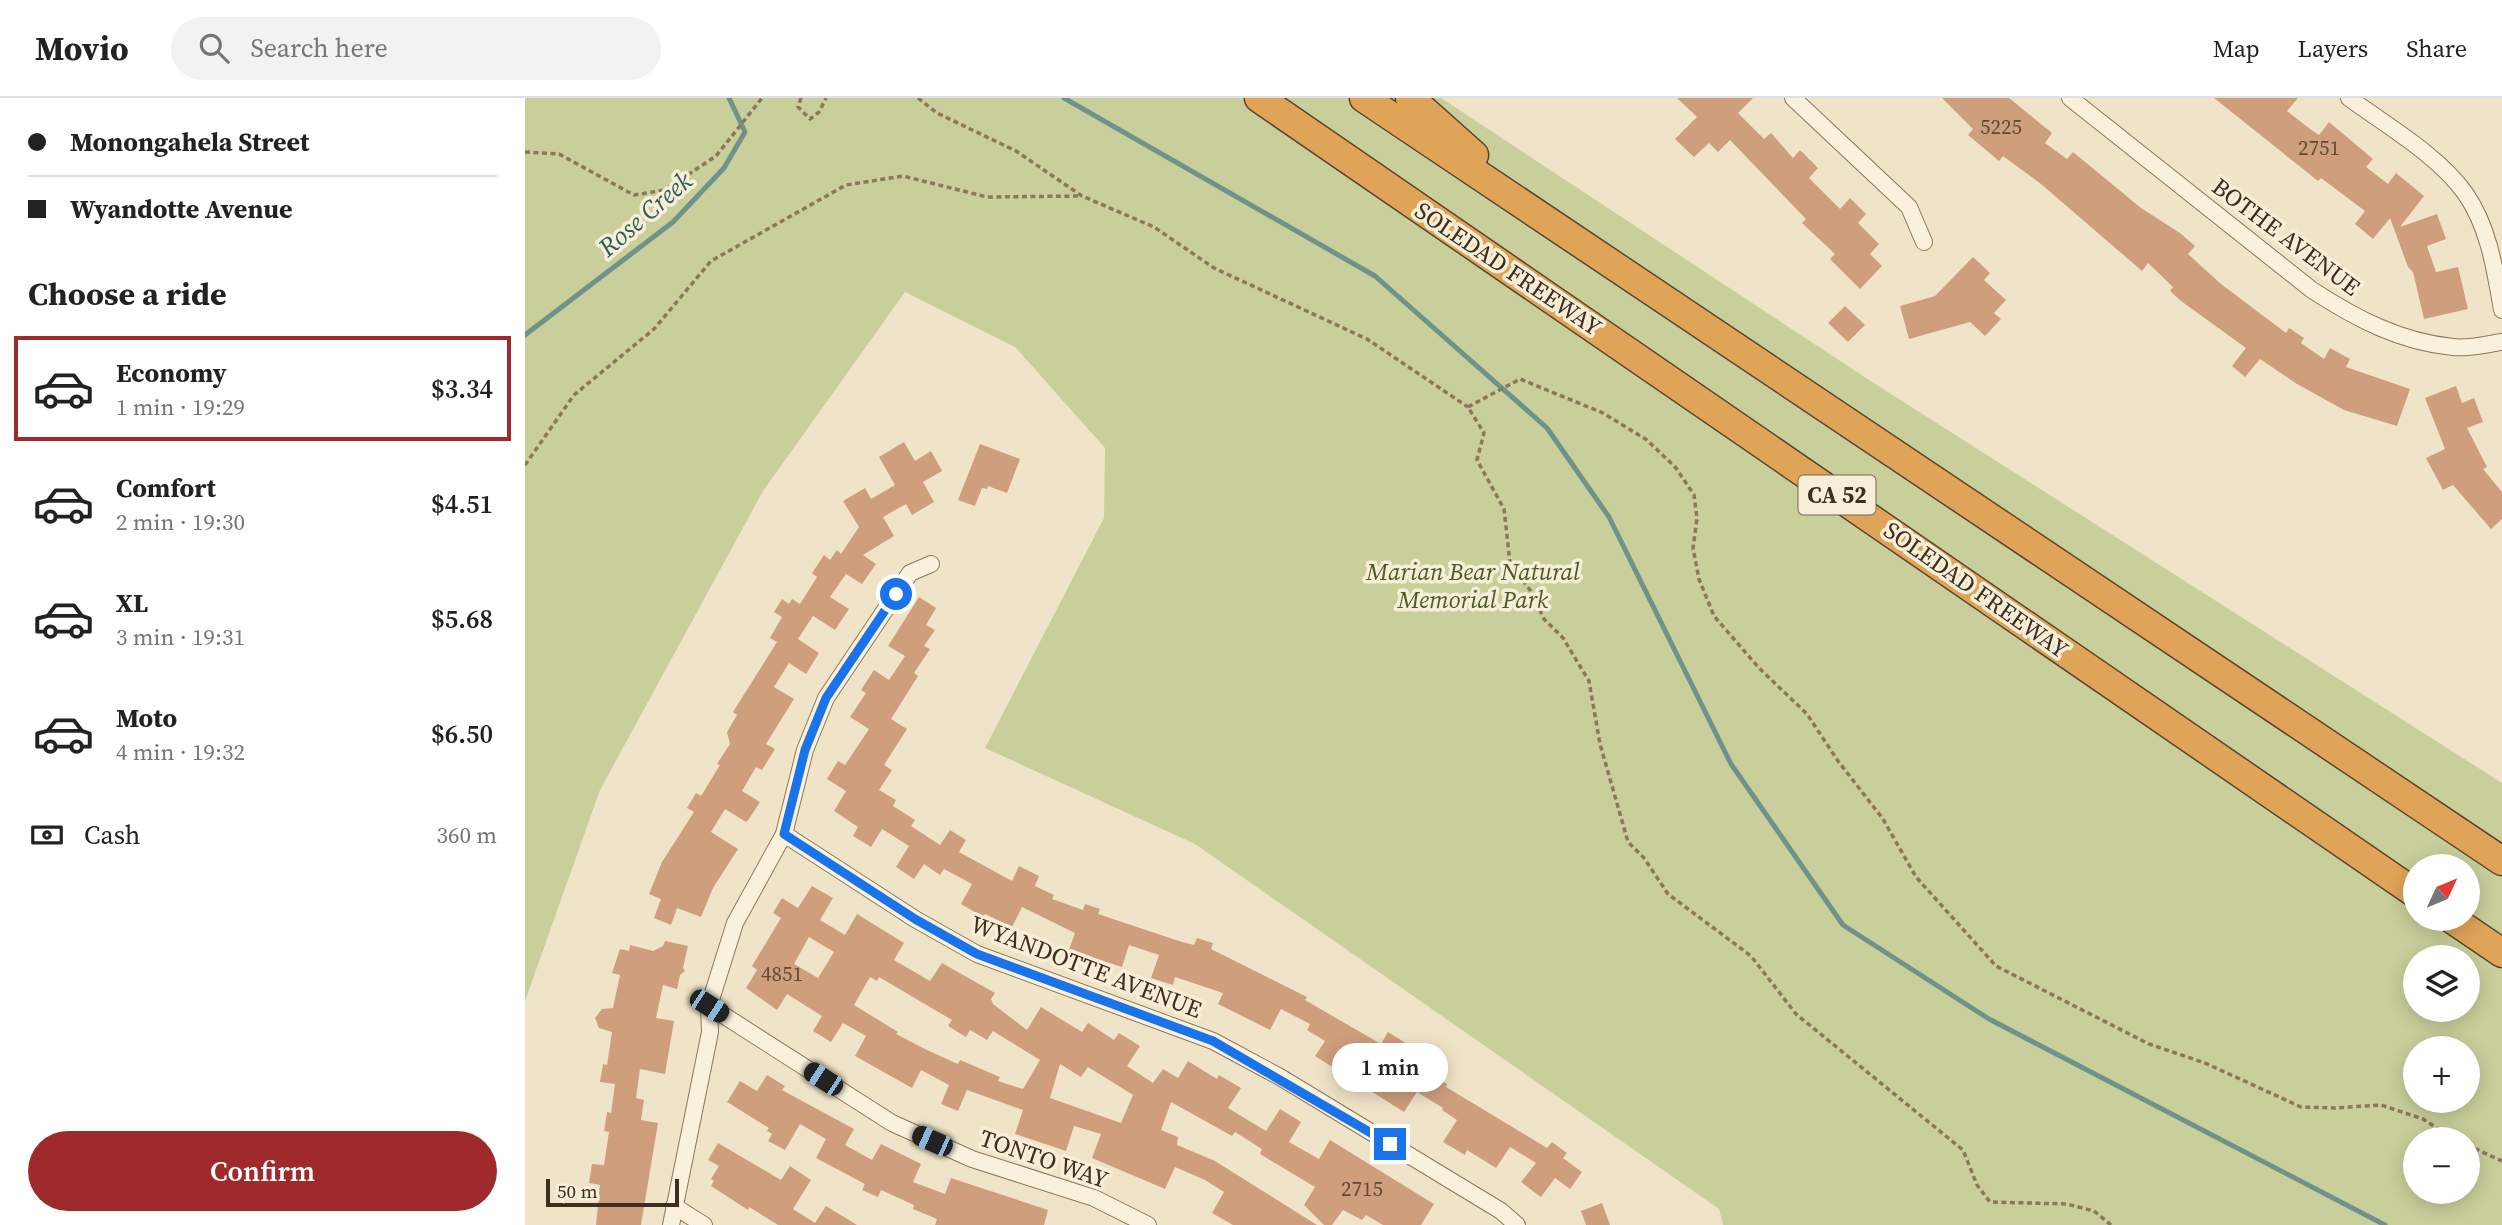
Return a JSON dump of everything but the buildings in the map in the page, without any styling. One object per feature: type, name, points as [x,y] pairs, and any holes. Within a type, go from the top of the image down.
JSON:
[{"type":"highway","name":"SOLEDAD FREEWAY","points":[[1259,98],[2403,885]]},
{"type":"highway","points":[[1364,98],[1523,204]]},
{"type":"highway","points":[[1410,98],[1461,142],[1523,204]]},
{"type":"highway","name":"CA 52","points":[[1523,204],[2502,861]]},
{"type":"highway","points":[[2470,931],[2502,953]]},
{"type":"street","points":[[1793,98],[1909,207],[1924,242]]},
{"type":"street","name":"BOTHE AVENUE","points":[[2070,98],[2312,290],[2351,315],[2400,337],[2455,348],[2502,342]]},
{"type":"street","points":[[2349,98],[2442,168],[2465,193],[2480,220],[2493,259],[2502,310]]},
{"type":"street","points":[[671,1225],[710,1032],[709,1006],[735,923],[784,834],[805,750],[826,698],[910,573],[930,564]]},
{"type":"street","name":"WYANDOTTE AVENUE","points":[[784,834],[915,919],[977,954],[1213,1041],[1280,1077],[1501,1211],[1517,1225]]},
{"type":"street","name":"TONTO WAY","points":[[709,1006],[892,1123],[972,1159],[1094,1198],[1148,1225]]},
{"type":"street","points":[[674,1206],[704,1225]]},
{"type":"path","points":[[525,152],[558,154],[634,195],[665,190],[716,156],[762,98]]},
{"type":"path","points":[[801,98],[798,107],[810,119],[819,112],[827,98]]},
{"type":"path","points":[[918,98],[937,113],[1016,151],[1083,196],[1154,227],[1214,268],[1367,339],[1468,407],[1484,433],[1477,460],[1504,509],[1510,563],[1530,590],[1544,619],[1563,638],[1589,681],[1600,744],[1628,842],[1644,858],[1668,894],[1751,956],[1796,1014],[1963,1150],[1977,1185],[1990,1202],[2067,1204],[2094,1211],[2111,1225]]},
{"type":"path","points":[[525,465],[574,395],[654,329],[711,261],[846,185],[903,176],[987,197],[1083,196]]},
{"type":"path","points":[[1468,407],[1497,394],[1520,379],[1603,413],[1647,440],[1676,468],[1693,495],[1697,518],[1693,548],[1699,579],[1714,616],[1759,668],[1807,714],[1838,761],[1883,819],[1916,877],[1996,967],[2150,1044],[2204,1063],[2301,1107],[2381,1105],[2423,1119],[2435,1127]]},
{"type":"path","points":[[2480,1151],[2502,1161]]},
{"type":"green space","name":"Marian Bear Natural Memorial Park","points":[[525,98],[1441,98],[1869,380],[2502,783],[2502,1225],[1723,1225],[1719,1209],[1195,844],[985,748],[1104,518],[1105,448],[1015,347],[905,292],[763,491],[600,790],[525,1001]]},
{"type":"waterway","name":"Rose Creek","points":[[525,335],[673,222],[724,168],[745,132],[729,98]]},
{"type":"waterway","points":[[1064,98],[1375,276],[1547,428],[1609,517],[1731,764],[1843,925],[1989,1019],[2385,1225]]},
{"type":"route","points":[[896,594],[826,698],[805,750],[784,834],[915,919],[977,954],[1213,1041],[1280,1077],[1390,1144]]}]
